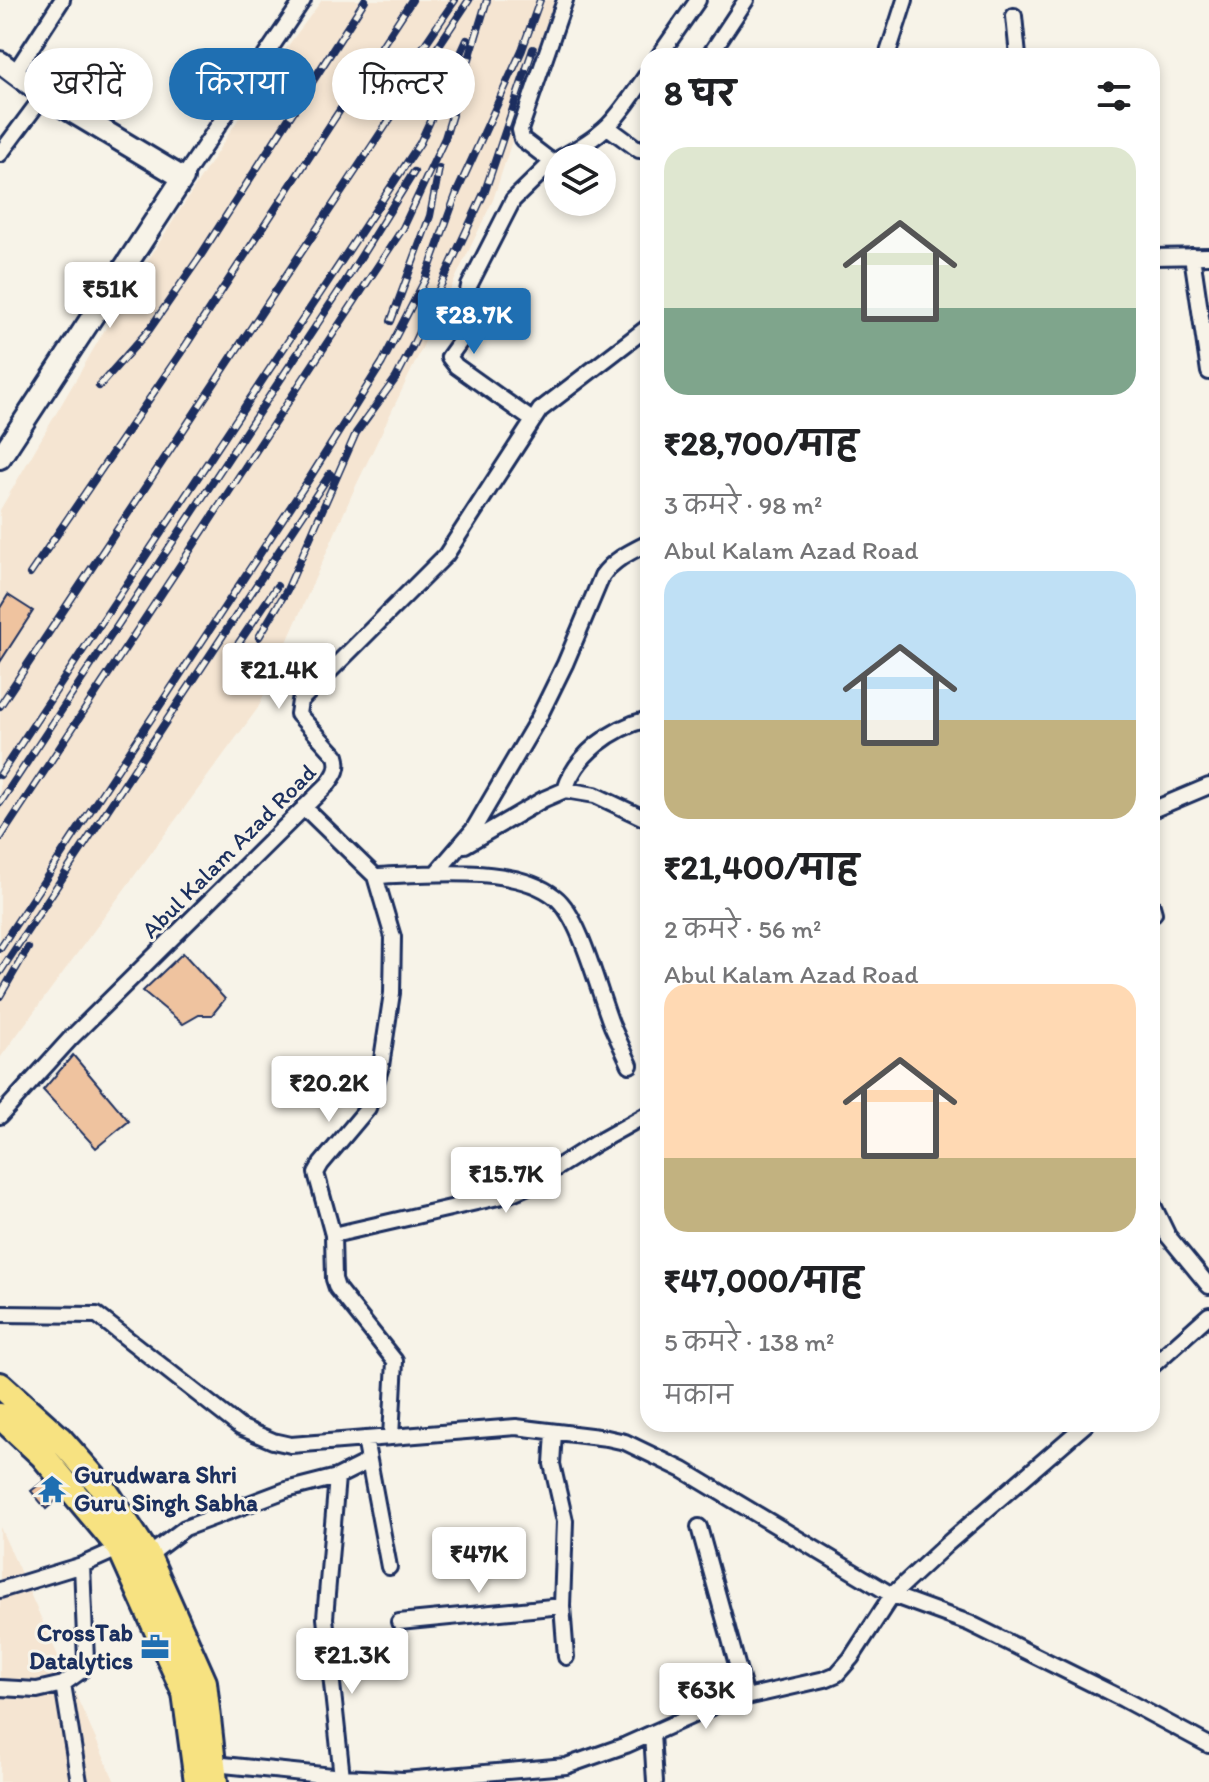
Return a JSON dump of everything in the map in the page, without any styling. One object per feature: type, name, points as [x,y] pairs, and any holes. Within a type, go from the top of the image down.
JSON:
[{"type":"main road","points":[[0,1385],[60,1439],[104,1489],[148,1556],[204,1682],[209,1776]]},
{"type":"main road","points":[[0,1416],[43,1456],[120,1548],[185,1693],[209,1776]]},
{"type":"street","points":[[24,80],[7,68],[62,0]]},
{"type":"street","points":[[0,457],[303,0]]},
{"type":"street","points":[[544,152],[522,139],[520,130],[565,0]]},
{"type":"street","points":[[665,48],[698,0]]},
{"type":"street","points":[[714,48],[746,0]]},
{"type":"street","points":[[890,48],[905,0]]},
{"type":"street","points":[[1014,16],[1017,48]]},
{"type":"street","points":[[587,144],[609,128],[640,84]]},
{"type":"street","points":[[0,154],[25,120]]},
{"type":"street","points":[[86,120],[183,178]]},
{"type":"street","points":[[609,128],[640,150]]},
{"type":"street","points":[[532,420],[456,366],[449,357],[482,311],[468,291],[469,286],[505,212],[524,187],[544,171]]},
{"type":"street","points":[[1192,256],[1209,372]]},
{"type":"street","points":[[1160,257],[1209,256]]},
{"type":"street","name":"Abul Kalam Azad Road","points":[[0,1116],[70,1039],[336,773],[339,764],[336,756],[298,714],[300,701],[446,555],[532,420],[549,401],[640,333]]},
{"type":"street","points":[[436,873],[461,847],[538,719],[602,576],[622,556],[640,547]]},
{"type":"street","points":[[565,790],[574,767],[592,749],[626,727],[640,722]]},
{"type":"street","points":[[1160,807],[1209,786]]},
{"type":"street","points":[[461,847],[565,790],[595,795],[640,816]]},
{"type":"street","points":[[304,807],[375,876],[392,929],[392,993],[381,1066],[368,1108],[316,1173],[333,1235],[337,1288],[395,1361],[391,1437]]},
{"type":"street","points":[[375,876],[452,872],[525,880],[556,898],[580,937],[630,1065]]},
{"type":"street","points":[[333,1235],[507,1195],[526,1187],[640,1118]]},
{"type":"street","points":[[1160,1220],[1168,1236],[1209,1286]]},
{"type":"street","points":[[0,1314],[97,1315],[240,1427],[291,1445],[516,1427],[625,1442],[683,1470],[892,1595],[969,1623],[1209,1745]]},
{"type":"street","points":[[1160,1359],[1209,1315]]},
{"type":"street","points":[[554,1432],[552,1464],[565,1521],[562,1606],[566,1657]]},
{"type":"street","points":[[209,1776],[404,1780],[566,1766],[652,1734],[720,1703],[825,1679],[837,1674],[851,1658],[892,1595],[1077,1432]]},
{"type":"street","points":[[365,1439],[389,1567]]},
{"type":"street","points":[[148,1556],[185,1528],[286,1490],[337,1477],[369,1461]]},
{"type":"street","points":[[337,1477],[325,1618],[342,1777]]},
{"type":"street","points":[[699,1527],[746,1697]]},
{"type":"street","points":[[0,1590],[82,1565],[120,1548]]},
{"type":"street","points":[[0,1688],[37,1690],[63,1684],[81,1671],[86,1660],[82,1565]]},
{"type":"street","points":[[399,1622],[562,1606]]},
{"type":"street","points":[[63,1684],[79,1782]]},
{"type":"street","points":[[652,1734],[655,1782]]},
{"type":"shaded area","points":[[322,0],[557,0],[493,200],[353,492],[258,708],[0,1058],[0,510],[118,307],[238,120],[316,120],[316,48],[286,48]]},
{"type":"shaded area","points":[[0,1527],[115,1782],[0,1782]]},
{"type":"building","points":[[8,595],[33,611],[0,662],[0,608]]},
{"type":"building","points":[[183,953],[225,999],[212,1015],[199,1015],[183,1024],[143,991]]},
{"type":"building","points":[[73,1055],[129,1121],[96,1148],[43,1090]]},
{"type":"building","points":[[50,1476],[65,1493],[46,1509],[31,1491]]},
{"type":"railway","points":[[99,386],[149,330],[199,258],[365,0]]},
{"type":"railway","points":[[30,574],[186,345],[412,0]]},
{"type":"railway","points":[[422,48],[455,0]]},
{"type":"railway","points":[[0,706],[469,0]]},
{"type":"railway","points":[[0,838],[403,228],[445,138],[487,0]]},
{"type":"railway","points":[[0,948],[382,363],[425,280],[457,192],[522,50],[540,0]]},
{"type":"railway","points":[[0,775],[420,143],[467,40]]},
{"type":"railway","points":[[259,637],[287,590],[356,433],[396,378],[485,191],[533,49]]},
{"type":"railway","points":[[391,321],[430,216],[439,169]]},
{"type":"railway","points":[[0,803],[345,282],[414,172]]},
{"type":"railway","points":[[0,972],[330,474]]},
{"type":"railway","points":[[234,650],[277,586]]},
{"type":"railway","points":[[0,996],[28,948]]},
{"type":"place","name":"Gurudwara Shri Guru Singh Sabha","points":[[52,1489]]},
{"type":"place","name":"CrossTab Datalytics","points":[[155,1647]]}]
